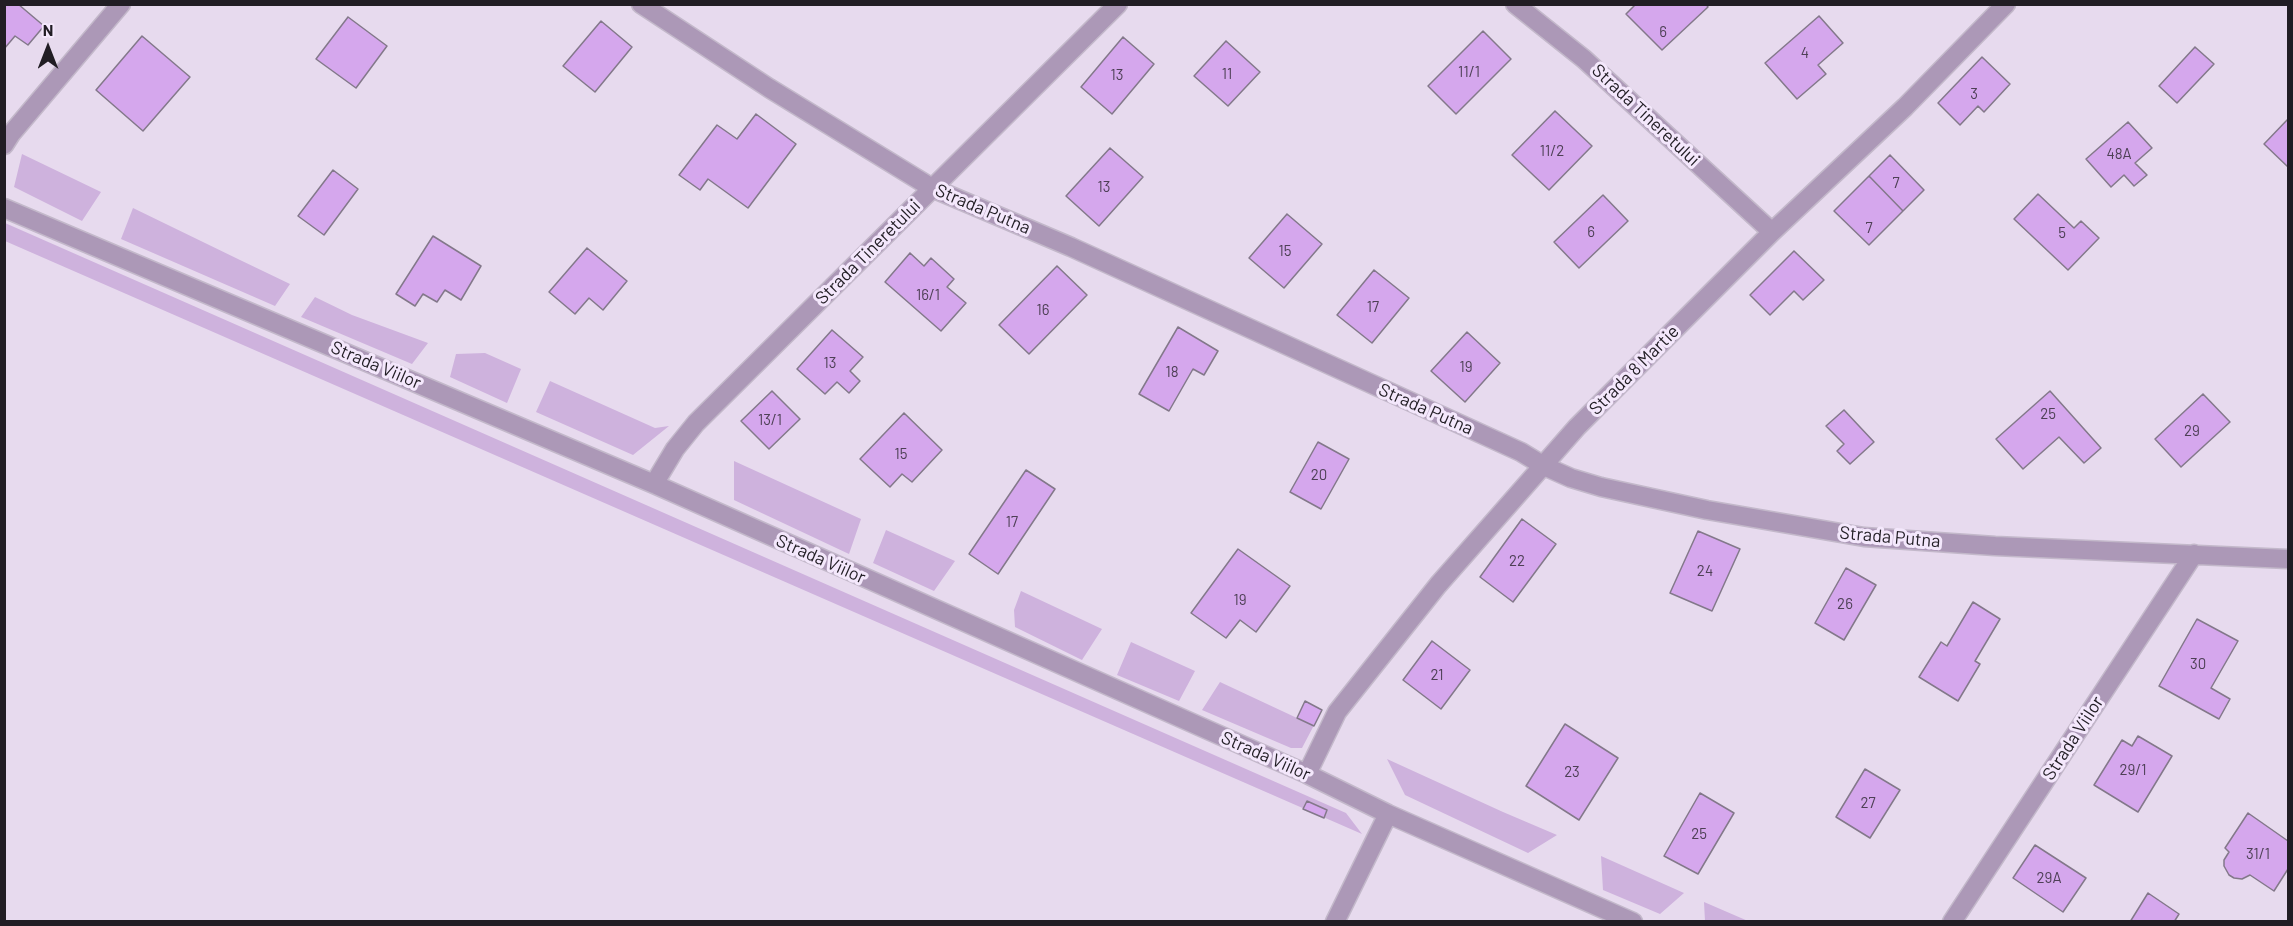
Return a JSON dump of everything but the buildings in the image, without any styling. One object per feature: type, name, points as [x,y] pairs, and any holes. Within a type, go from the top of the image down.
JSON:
[{"type":"street","points":[[4,145],[121,4]]},
{"type":"street","name":"Strada Putna","points":[[641,4],[769,88],[932,188],[1071,247],[1218,316],[1521,452],[1544,466],[1571,478],[1601,487],[1707,510],[1864,537],[1995,546],[2289,559]]},
{"type":"street","name":"Strada Tineretului","points":[[654,484],[675,449],[696,423],[1118,4]]},
{"type":"street","name":"Strada Tineretului","points":[[1515,4],[1584,59],[1772,232]]},
{"type":"street","name":"Strada 8 Martie","points":[[1307,774],[1337,712],[1438,585],[1577,427],[1772,232],[1905,107],[2006,4]]},
{"type":"street","name":"Strada Viilor","points":[[4,208],[654,484],[1307,774],[1388,814],[1633,921]]},
{"type":"street","name":"Strada Viilor","points":[[1952,921],[2194,554]]},
{"type":"street","points":[[1335,921],[1388,814]]},
{"type":"shaded area","points":[[22,154],[101,192],[82,221],[14,187]]},
{"type":"shaded area","points":[[133,208],[290,284],[275,306],[121,239]]},
{"type":"shaded area","points":[[5,223],[1346,813],[1362,834],[5,241]]},
{"type":"shaded area","points":[[315,297],[352,315],[428,343],[412,364],[301,317]]},
{"type":"shaded area","points":[[485,353],[521,369],[507,403],[450,377],[456,354]]},
{"type":"shaded area","points":[[550,381],[655,428],[669,426],[633,455],[536,412]]},
{"type":"shaded area","points":[[734,461],[861,519],[849,554],[734,500]]},
{"type":"shaded area","points":[[886,530],[955,561],[934,591],[873,563]]},
{"type":"shaded area","points":[[1021,591],[1102,629],[1082,660],[1015,627],[1014,610]]},
{"type":"shaded area","points":[[1131,642],[1195,671],[1179,701],[1117,675]]},
{"type":"shaded area","points":[[1220,682],[1297,718],[1305,701],[1322,710],[1302,748],[1291,748],[1202,710]]},
{"type":"shaded area","points":[[1387,759],[1557,835],[1528,853],[1405,795]]},
{"type":"shaded area","points":[[1601,856],[1684,893],[1660,914],[1603,890]]},
{"type":"shaded area","points":[[1704,902],[1748,921],[1705,921]]}]
